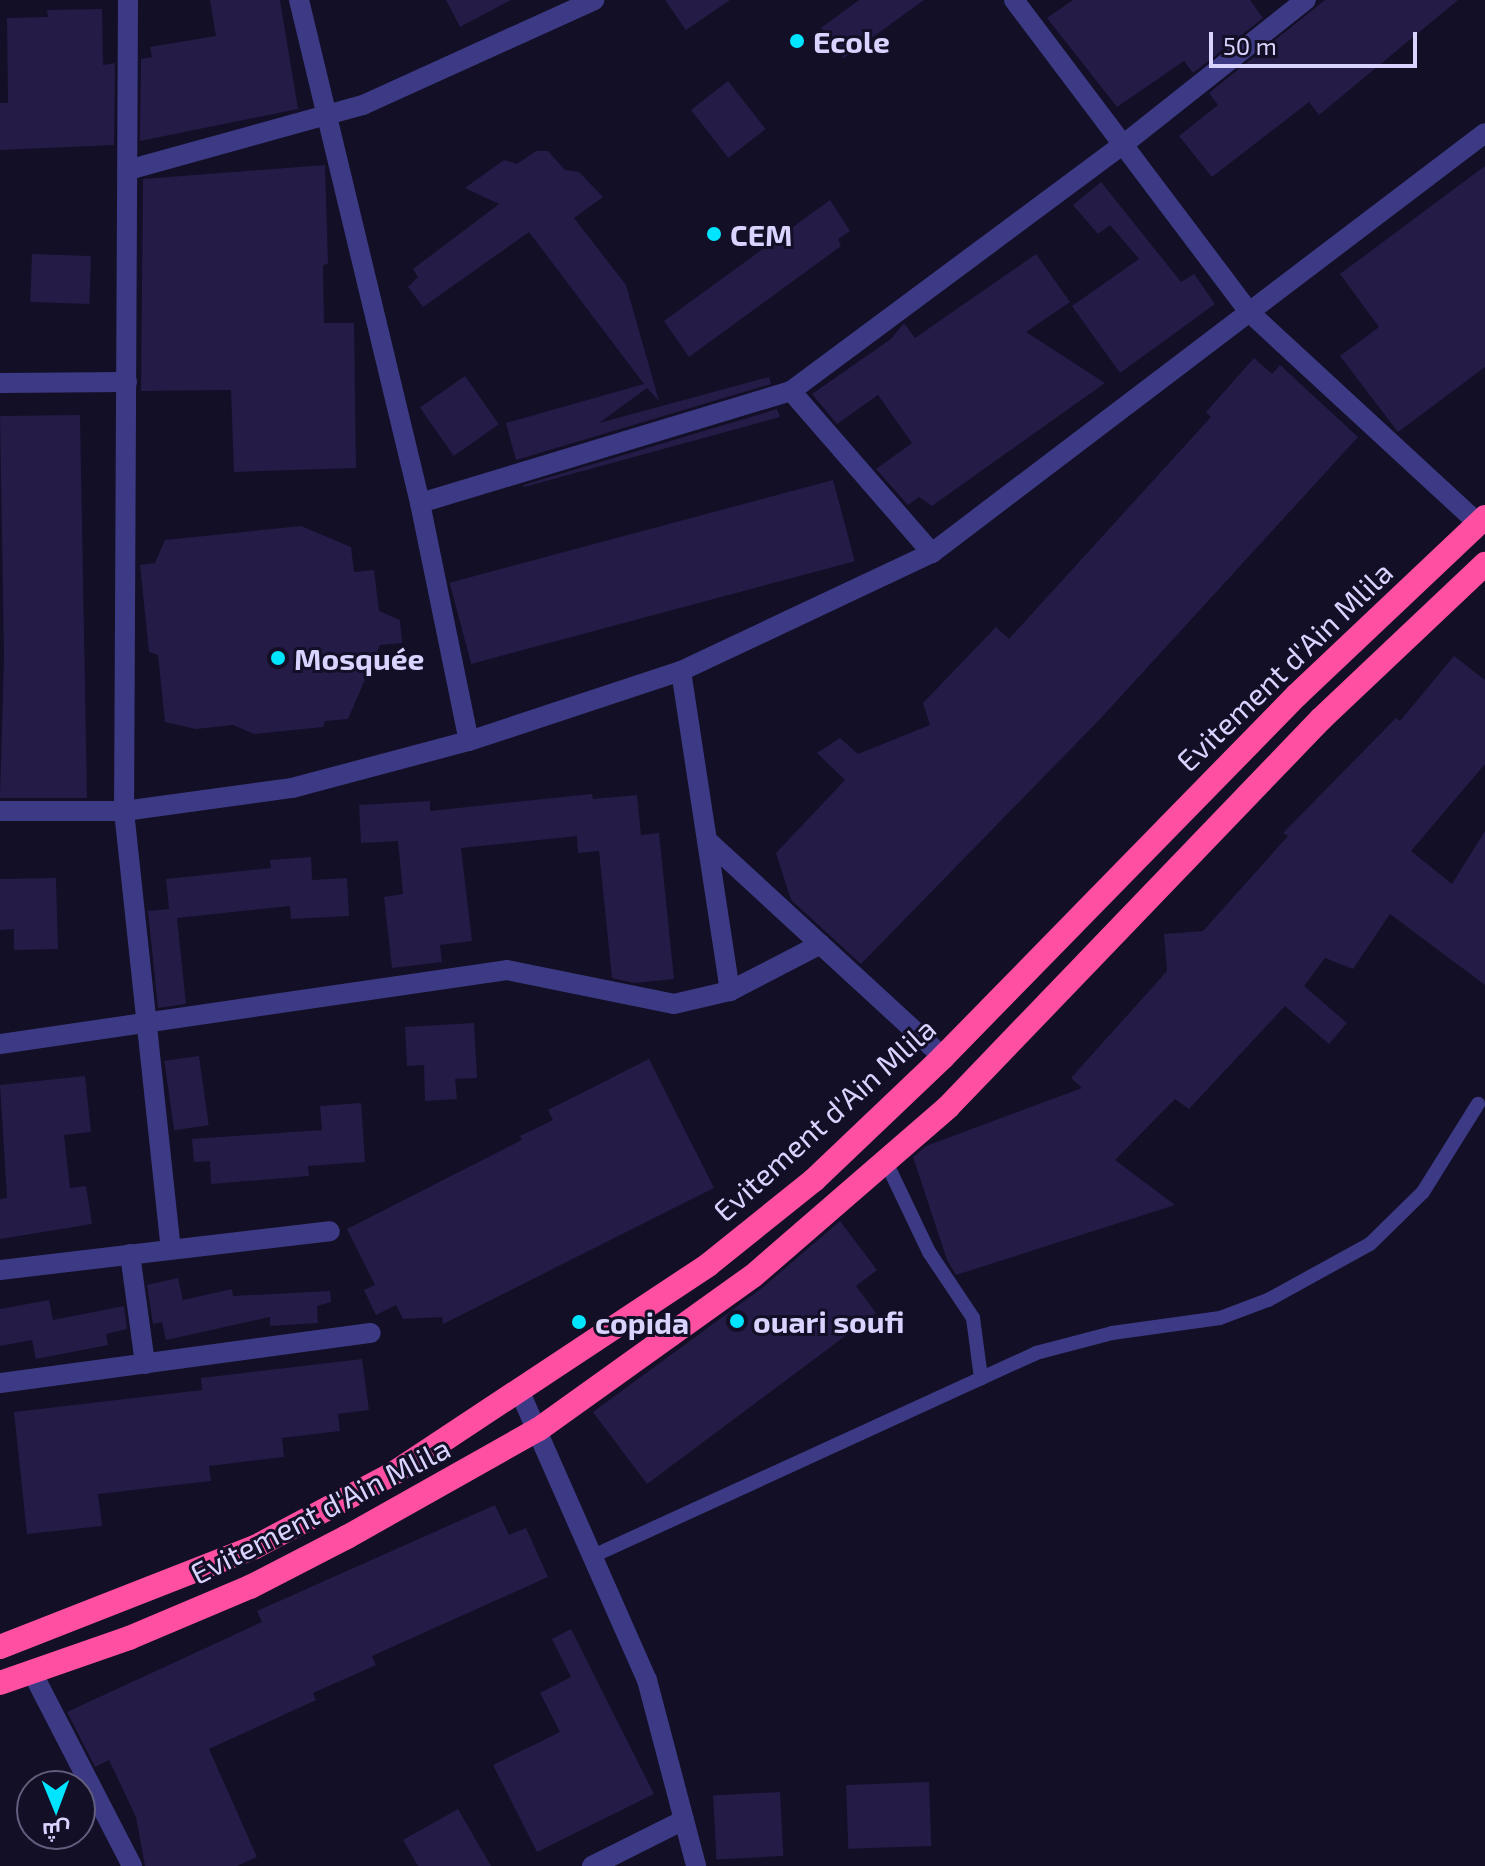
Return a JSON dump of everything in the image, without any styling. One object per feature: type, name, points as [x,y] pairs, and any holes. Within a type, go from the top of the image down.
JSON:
[{"type":"highway","name":"Evitement d'Ain Mlila","points":[[0,1647],[255,1547],[394,1473],[708,1265],[814,1180],[943,1057],[1297,695],[1481,520]]},
{"type":"highway","name":"Evitement d'Ain Mlila","points":[[0,1683],[250,1587],[539,1429],[753,1276],[887,1164],[948,1107],[1321,719],[1485,564]]},
{"type":"street","points":[[128,0],[124,811],[171,1248]]},
{"type":"street","points":[[299,0],[420,503],[469,741]]},
{"type":"street","points":[[128,170],[328,114],[519,38],[594,0]]},
{"type":"street","points":[[1014,0],[1248,311],[1481,520]]},
{"type":"street","points":[[420,503],[791,391],[1124,144],[1296,3]]},
{"type":"street","points":[[0,811],[124,811],[292,788],[469,741],[681,671],[932,553],[1485,133]]},
{"type":"street","points":[[0,383],[127,382]]},
{"type":"street","points":[[791,391],[932,553]]},
{"type":"street","points":[[681,671],[730,991]]},
{"type":"street","points":[[707,840],[943,1057]]},
{"type":"street","points":[[0,1044],[507,970],[674,1004],[730,991],[821,944]]},
{"type":"street","points":[[0,1270],[330,1231]]},
{"type":"street","points":[[130,1254],[145,1364]]},
{"type":"street","points":[[0,1383],[371,1333]]},
{"type":"street","points":[[519,1390],[539,1429],[647,1680],[696,1866]]},
{"type":"street","points":[[32,1672],[132,1866]]},
{"type":"street","points":[[592,1866],[684,1820]]},
{"type":"lane","points":[[593,1556],[1036,1353],[1112,1333],[1220,1318],[1268,1300],[1370,1244],[1423,1192],[1478,1104]]},
{"type":"lane","points":[[887,1164],[929,1252],[973,1318],[981,1378]]},
{"type":"building","points":[[210,0],[280,0],[298,109],[140,141],[141,59],[152,57],[150,47],[216,36]]},
{"type":"building","points":[[446,0],[511,0],[460,27]]},
{"type":"building","points":[[665,0],[730,0],[686,30]]},
{"type":"building","points":[[859,0],[924,0],[844,58],[821,28]]},
{"type":"building","points":[[1073,0],[1250,0],[1263,18],[1193,73],[1184,61],[1117,107],[1047,18]]},
{"type":"building","points":[[1325,0],[1458,0],[1319,115],[1309,102],[1212,177],[1179,136],[1218,105],[1209,93]]},
{"type":"building","points":[[102,9],[103,65],[115,63],[114,145],[0,150],[0,103],[8,103],[7,18],[48,17],[47,10]]},
{"type":"building","points":[[728,81],[766,129],[729,158],[691,110]]},
{"type":"building","points":[[536,151],[548,151],[565,170],[579,172],[603,197],[574,218],[626,285],[659,401],[647,388],[599,423],[769,377],[771,384],[516,460],[506,423],[644,384],[529,232],[423,307],[408,287],[418,277],[413,269],[499,204],[465,188],[504,160],[517,164]]},
{"type":"building","points":[[325,165],[328,264],[323,265],[324,323],[354,323],[356,468],[234,472],[231,390],[141,391],[143,179]]},
{"type":"building","points":[[1485,166],[1485,367],[1398,432],[1340,356],[1379,327],[1340,274]]},
{"type":"building","points":[[1101,182],[1181,282],[1194,274],[1215,304],[1120,373],[1072,306],[1139,259],[1110,225],[1098,234],[1073,205]]},
{"type":"building","points":[[830,200],[850,231],[838,239],[841,246],[689,357],[664,321]]},
{"type":"building","points":[[32,254],[91,256],[89,304],[30,302]]},
{"type":"building","points":[[1036,254],[1070,302],[1026,332],[1105,383],[932,506],[919,497],[908,505],[876,469],[912,443],[878,395],[837,424],[812,394],[891,339],[904,323],[915,338]]},
{"type":"building","points":[[1254,358],[1272,374],[1280,365],[1358,437],[1101,718],[861,964],[791,900],[776,853],[845,780],[817,753],[840,738],[858,754],[930,725],[923,703],[996,627],[1009,639],[1211,417],[1206,412]]},
{"type":"building","points":[[465,376],[499,424],[454,456],[420,408]]},
{"type":"building","points":[[777,409],[780,417],[523,485]]},
{"type":"building","points":[[80,415],[87,798],[0,798],[4,657],[0,416]]},
{"type":"building","points":[[833,480],[855,561],[471,664],[450,583]]},
{"type":"building","name":"Mosquée","points":[[301,526],[351,547],[354,572],[374,570],[379,611],[400,620],[402,643],[380,645],[348,719],[325,721],[323,727],[254,734],[233,725],[196,729],[165,722],[158,655],[149,652],[140,565],[155,563],[165,540]]},
{"type":"building","points":[[1454,656],[1485,680],[1485,764],[1411,851],[1452,884],[1485,831],[1485,985],[1390,914],[1353,969],[1325,958],[1304,986],[1347,1023],[1329,1044],[1285,1006],[1189,1109],[1175,1099],[1115,1160],[1175,1205],[956,1275],[947,1260],[913,1157],[926,1146],[1082,1088],[1071,1078],[1167,971],[1164,934],[1203,931],[1288,836],[1283,833],[1396,718],[1400,721]]},
{"type":"building","points":[[592,794],[593,799],[637,795],[641,835],[659,833],[674,979],[635,983],[612,978],[599,851],[578,853],[577,836],[461,848],[472,941],[440,945],[442,962],[392,968],[384,897],[403,894],[398,841],[361,843],[359,805],[430,801],[430,811]]},
{"type":"building","points":[[311,857],[312,880],[347,878],[349,916],[291,919],[290,906],[177,918],[186,1004],[158,1008],[148,911],[169,909],[166,879],[271,868],[270,860]]},
{"type":"building","points":[[56,878],[58,949],[14,950],[14,929],[0,930],[0,879]]},
{"type":"building","points":[[474,1023],[477,1078],[455,1079],[457,1099],[425,1101],[424,1065],[407,1066],[405,1027]]},
{"type":"building","points":[[199,1056],[209,1125],[174,1130],[164,1061]]},
{"type":"building","points":[[649,1059],[714,1188],[443,1324],[442,1317],[403,1319],[396,1305],[376,1315],[364,1290],[375,1285],[347,1229],[522,1140],[520,1136],[553,1120],[548,1110]]},
{"type":"building","points":[[85,1076],[91,1132],[64,1135],[70,1188],[86,1186],[92,1224],[0,1239],[0,1199],[7,1198],[0,1085]]},
{"type":"building","points":[[361,1103],[365,1162],[308,1166],[309,1176],[211,1184],[210,1161],[194,1162],[192,1139],[322,1130],[320,1106]]},
{"type":"building","points":[[840,1221],[877,1270],[856,1286],[876,1313],[647,1484],[593,1412],[762,1288]]},
{"type":"building","points":[[178,1278],[183,1300],[232,1289],[233,1296],[330,1291],[331,1302],[317,1306],[318,1323],[270,1326],[270,1317],[166,1340],[162,1322],[153,1324],[147,1285]]},
{"type":"building","points":[[49,1300],[53,1320],[124,1306],[127,1329],[106,1334],[108,1345],[36,1359],[32,1340],[0,1346],[0,1309]]},
{"type":"building","points":[[362,1359],[369,1410],[338,1414],[340,1431],[282,1438],[284,1457],[209,1466],[211,1481],[98,1494],[102,1526],[27,1534],[14,1412],[202,1390],[201,1378]]},
{"type":"building","points":[[495,1505],[509,1535],[526,1528],[548,1577],[372,1656],[376,1665],[313,1693],[316,1700],[209,1749],[257,1857],[237,1866],[145,1866],[136,1817],[109,1760],[95,1767],[67,1712],[262,1622],[257,1611]]},
{"type":"building","points":[[571,1629],[654,1794],[537,1852],[493,1765],[560,1732],[540,1693],[571,1677],[552,1639]]},
{"type":"building","points":[[929,1782],[931,1846],[848,1849],[846,1785]]},
{"type":"building","points":[[780,1792],[783,1856],[716,1859],[713,1796]]},
{"type":"building","points":[[458,1809],[491,1866],[418,1866],[403,1840]]},
{"type":"place","name":"Ecole","points":[[797,41]]},
{"type":"place","name":"CEM","points":[[714,234]]},
{"type":"place","name":"Mosquée","points":[[278,658]]},
{"type":"place","name":"ouari soufi","points":[[737,1321]]},
{"type":"place","name":"copida","points":[[579,1322]]}]
